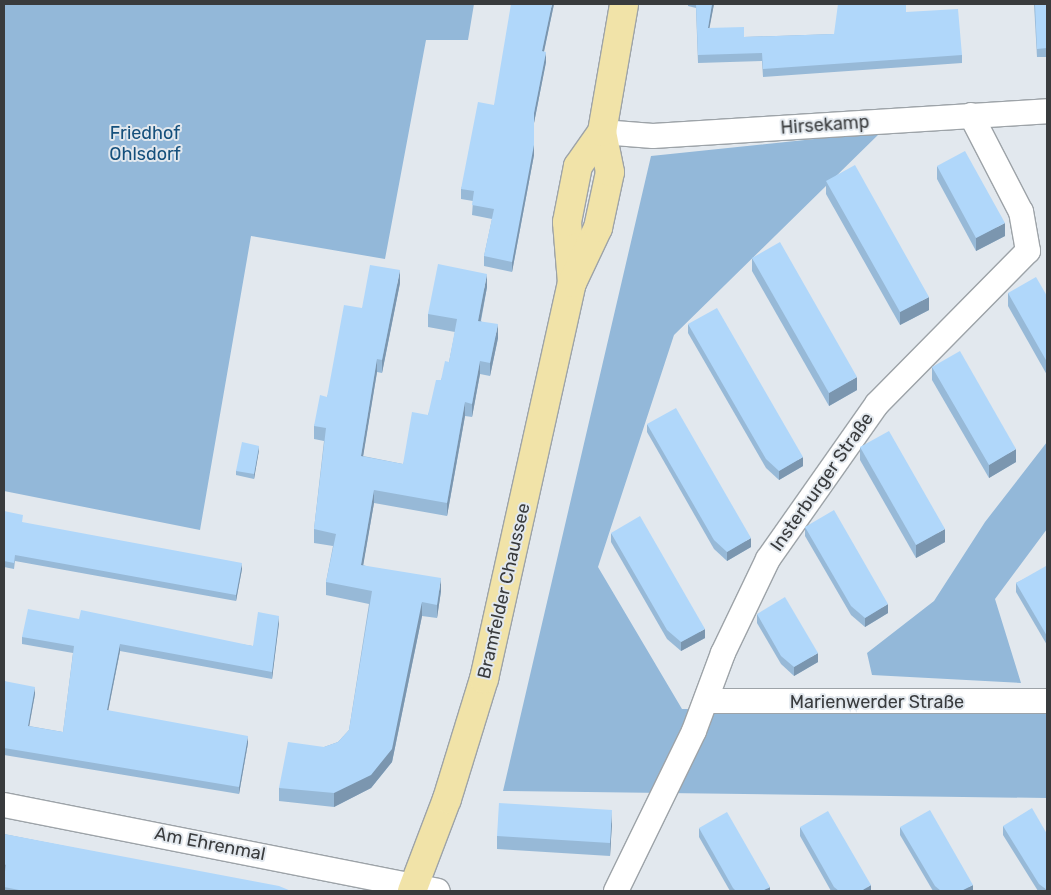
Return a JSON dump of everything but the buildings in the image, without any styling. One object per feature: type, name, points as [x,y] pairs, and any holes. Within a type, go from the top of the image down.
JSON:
[{"type":"main road","name":"Bramfelder Chaussee","points":[[422,890],[484,678],[572,284],[567,222],[574,184],[578,166],[602,132],[624,4]]},
{"type":"street","name":"Hirsekamp","points":[[602,132],[653,136],[1047,111]]},
{"type":"street","name":"Insterburger Straße","points":[[616,891],[707,701],[723,653],[768,559],[821,480],[877,404],[1028,251],[1021,212],[971,115]]},
{"type":"street","name":"Marienwerder Straße","points":[[707,701],[1047,701]]},
{"type":"street","name":"Am Ehrenmal","points":[[4,805],[422,890]]},
{"type":"green space","name":"Friedhof Ohlsdorf","points":[[4,4],[474,4],[468,40],[426,40],[385,259],[251,236],[200,530],[4,491]]},
{"type":"green space","points":[[881,132],[674,335],[598,567],[682,709],[1047,711],[1047,798],[503,791],[651,156]]},
{"type":"green space","points":[[1047,442],[1047,529],[995,599],[1021,683],[872,675],[867,653],[934,601],[985,522]]}]
